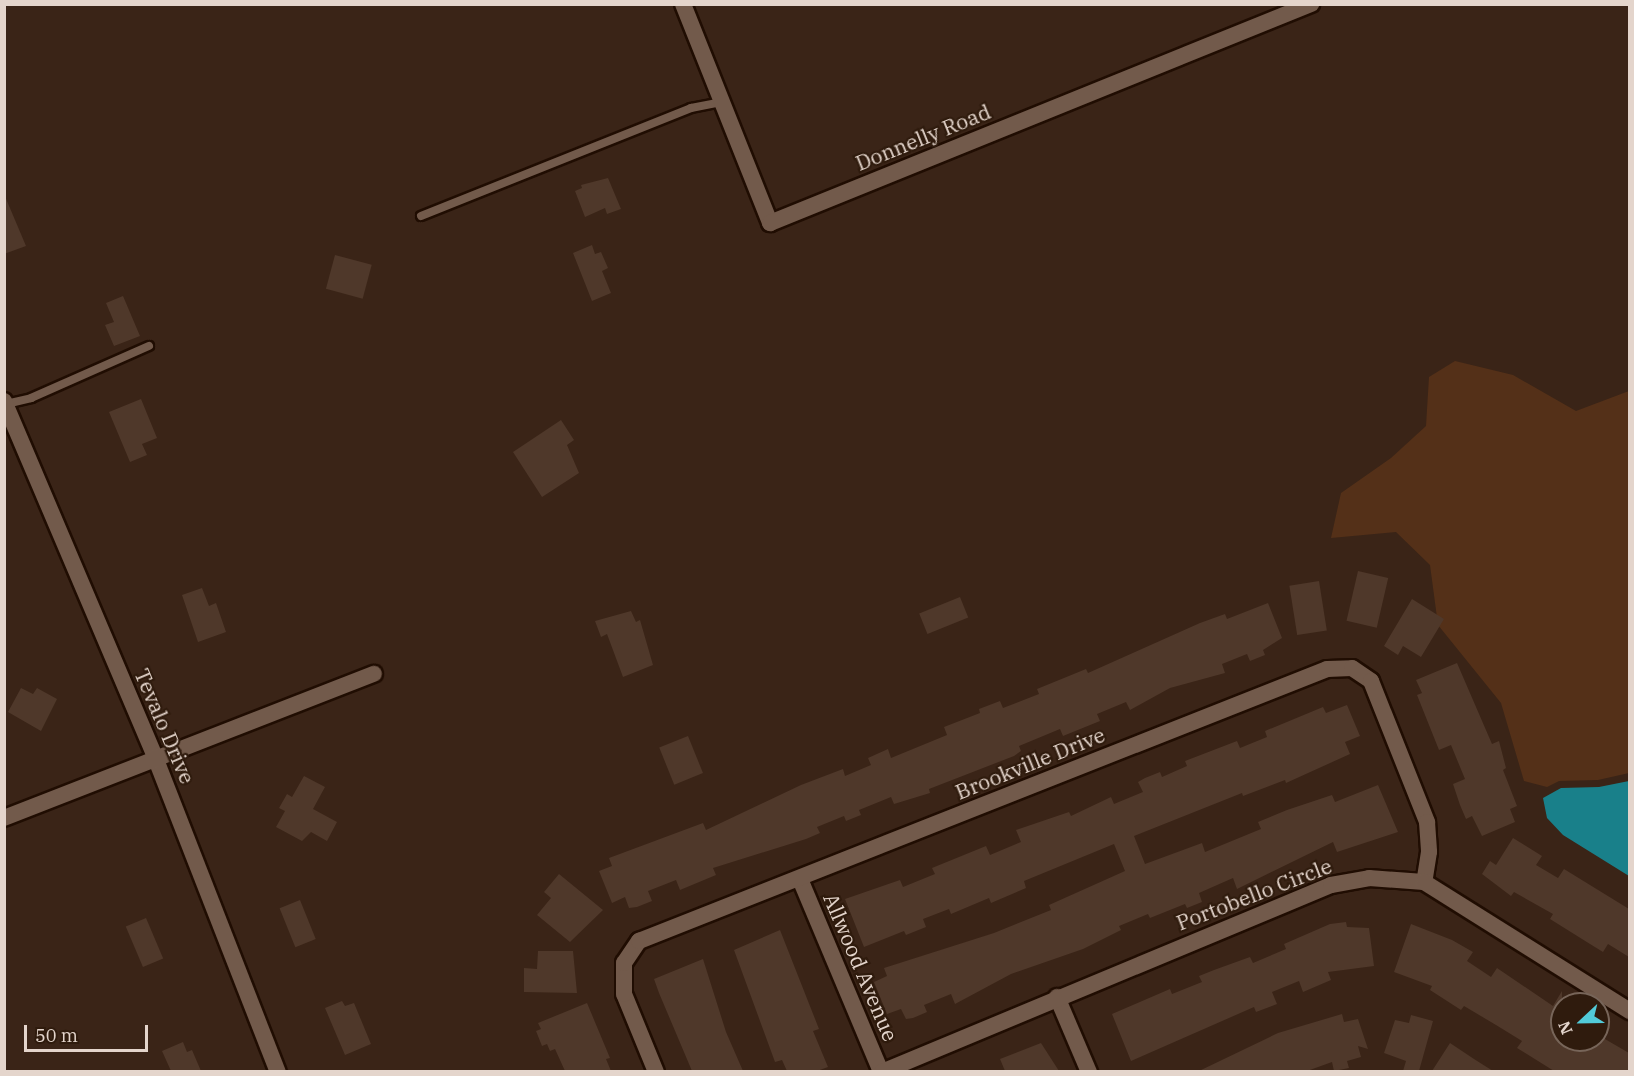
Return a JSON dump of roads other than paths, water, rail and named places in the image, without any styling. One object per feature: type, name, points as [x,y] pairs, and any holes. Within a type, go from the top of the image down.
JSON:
[{"type":"street","name":"Donnelly Road","points":[[683,4],[770,223],[1311,4]]},
{"type":"street","name":"Tevalo Drive","points":[[5,402],[154,757],[278,1071]]},
{"type":"street","name":"Brookville Drive","points":[[656,1071],[624,994],[624,963],[639,941],[1326,669],[1352,668],[1371,681],[1427,822],[1429,852],[1424,882]]},
{"type":"street","points":[[4,818],[154,757],[374,674]]},
{"type":"street","name":"Portobello Circle","points":[[882,1071],[1330,885],[1369,878],[1424,882],[1629,1011]]},
{"type":"street","name":"Allwood Avenue","points":[[800,879],[882,1071]]},
{"type":"street","points":[[1057,997],[1089,1071]]},
{"type":"lane","points":[[421,216],[690,108],[722,102]]},
{"type":"lane","points":[[5,402],[31,398],[149,346]]},
{"type":"water","points":[[1630,781],[1629,876],[1563,835],[1547,818],[1543,798],[1561,788],[1599,787]]}]
